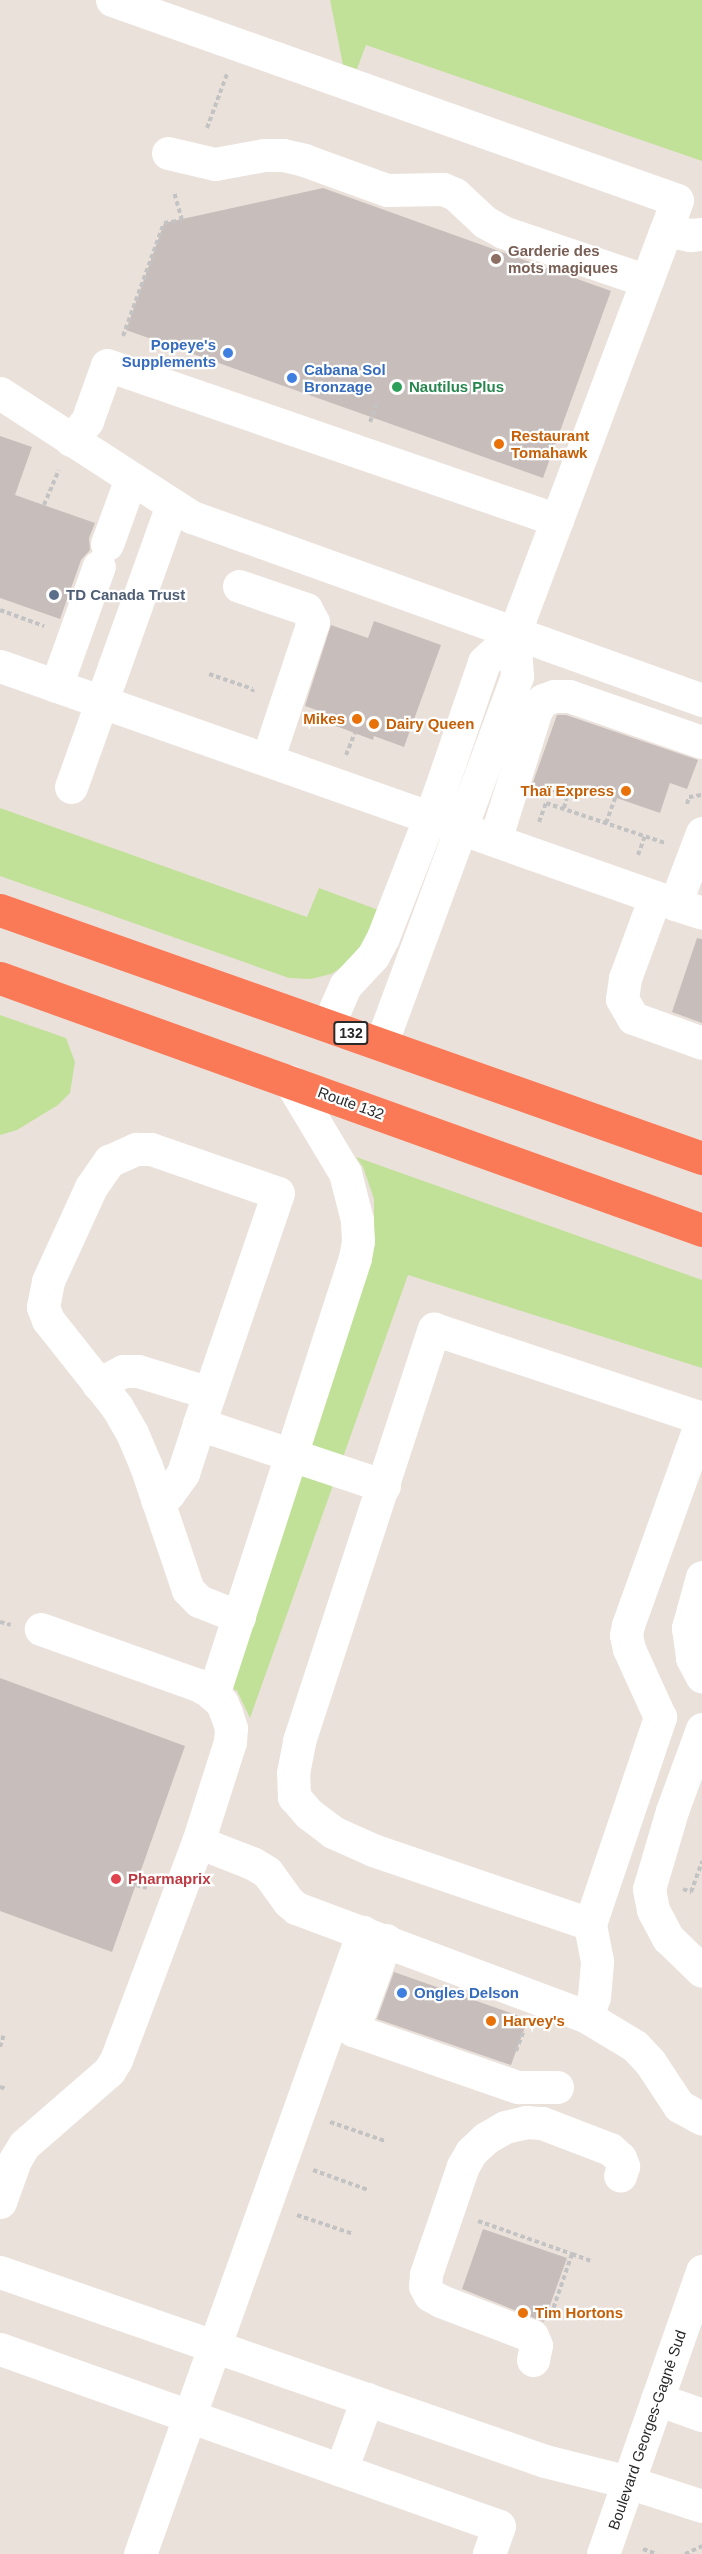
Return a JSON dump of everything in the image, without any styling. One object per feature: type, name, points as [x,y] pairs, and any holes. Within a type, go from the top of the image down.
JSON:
[{"type":"highway","name":"132","points":[[0,910],[702,1158]]},
{"type":"highway","name":"Route 132","points":[[0,978],[702,1230]]},
{"type":"street","points":[[112,0],[677,200],[514,634],[517,676],[381,1044]]},
{"type":"street","points":[[168,153],[215,164],[264,155],[283,155],[387,190],[443,189],[455,194],[486,222],[503,232],[647,281]]},
{"type":"street","points":[[666,230],[690,236],[702,234]]},
{"type":"street","points":[[67,451],[87,421],[107,365],[557,520]]},
{"type":"street","points":[[0,393],[67,451],[131,478],[192,517],[702,700]]},
{"type":"street","points":[[56,686],[131,478]]},
{"type":"street","points":[[72,787],[172,505]]},
{"type":"street","points":[[240,586],[306,609],[313,622],[267,760]]},
{"type":"street","points":[[328,1025],[345,986],[378,947],[484,662],[514,634]]},
{"type":"street","points":[[0,666],[677,905]]},
{"type":"street","points":[[495,840],[536,710],[543,700],[554,696],[569,696],[702,742]]},
{"type":"street","points":[[694,819],[677,905],[624,978],[622,999],[633,1018],[702,1043]]},
{"type":"street","points":[[213,1695],[358,1241],[357,1220],[345,1173],[290,1081]]},
{"type":"street","points":[[157,1500],[168,1494],[183,1473],[279,1193],[151,1149],[123,1153],[109,1161],[99,1174],[52,1271],[43,1295],[42,1307],[48,1320],[117,1407],[132,1434],[189,1590],[199,1601],[239,1617]]},
{"type":"street","points":[[587,2017],[594,1997],[597,1961],[590,1924],[660,1717],[629,1649],[626,1635],[702,1419],[434,1329],[298,1741],[293,1773],[294,1797],[309,1814],[333,1832],[374,1850],[590,1924]]},
{"type":"street","points":[[98,1384],[123,1371],[138,1371],[291,1454],[384,1486]]},
{"type":"street","points":[[702,1577],[688,1628],[692,1658],[702,1677]]},
{"type":"street","points":[[0,2202],[15,2160],[24,2145],[109,2071],[116,2060],[198,1842],[230,1742],[231,1728],[226,1713],[213,1695],[198,1684],[41,1629]]},
{"type":"street","points":[[702,1729],[672,1810],[649,1889],[653,1910],[668,1938],[702,1971]]},
{"type":"street","points":[[198,1842],[252,1863],[267,1872],[288,1901],[296,1908],[587,2017],[634,2046],[650,2062],[662,2084],[679,2106],[702,2119]]},
{"type":"street","points":[[375,1936],[353,2030],[518,2087],[557,2087]]},
{"type":"street","points":[[140,2554],[298,2110],[375,1936]]},
{"type":"street","points":[[533,2360],[536,2345],[532,2336],[441,2301],[430,2295],[425,2286],[426,2274],[463,2166],[471,2152],[486,2138],[505,2127],[526,2122],[542,2124],[610,2149],[620,2158],[623,2166],[620,2176]]},
{"type":"street","name":"Boulevard Georges-Gagné Sud","points":[[603,2554],[657,2399],[693,2324],[702,2271]]},
{"type":"street","points":[[0,2272],[545,2461],[628,2482],[702,2506]]},
{"type":"street","points":[[0,2349],[499,2526],[489,2554]]},
{"type":"street","points":[[341,2470],[367,2399]]},
{"type":"street","points":[[657,2399],[702,2415]]},
{"type":"path","points":[[204,137],[229,70]]},
{"type":"path","points":[[130,344],[121,341],[164,223],[182,220],[174,192]]},
{"type":"path","points":[[368,427],[378,400]]},
{"type":"path","points":[[44,505],[67,451]]},
{"type":"path","points":[[0,610],[50,628]]},
{"type":"path","points":[[209,674],[253,689]]},
{"type":"path","points":[[344,759],[355,733]]},
{"type":"path","points":[[694,819],[689,797],[702,795]]},
{"type":"path","points":[[564,808],[567,797]]},
{"type":"path","points":[[606,823],[615,798]]},
{"type":"path","points":[[536,830],[546,803],[673,845]]},
{"type":"path","points":[[680,1888],[691,1892],[702,1861]]},
{"type":"path","points":[[514,2056],[528,2019]]},
{"type":"path","points":[[0,2047],[4,2034]]},
{"type":"path","points":[[0,2087],[7,2089]]},
{"type":"path","points":[[298,2110],[385,2141]]},
{"type":"path","points":[[281,2158],[368,2190]]},
{"type":"path","points":[[265,2205],[353,2234]]},
{"type":"path","points":[[483,2223],[591,2260]]},
{"type":"path","points":[[550,2318],[572,2254]]},
{"type":"path","points":[[685,2554],[702,2546]]},
{"type":"path","points":[[643,2549],[657,2554]]},
{"type":"green space","points":[[330,0],[702,0],[702,161],[366,45],[357,69],[343,65]]},
{"type":"green space","points":[[0,808],[307,917],[319,888],[381,911],[375,927],[348,963],[331,974],[311,979],[289,978],[0,876]]},
{"type":"green space","points":[[0,1015],[66,1038],[75,1062],[70,1093],[58,1105],[17,1130],[0,1135]]},
{"type":"green space","points":[[356,1157],[702,1280],[702,1368],[408,1275],[250,1718],[237,1691],[227,1685],[374,1231],[374,1199],[363,1167]]},
{"type":"building","points":[[323,188],[611,291],[543,478],[126,330],[164,223]]},
{"type":"building","points":[[0,436],[32,447],[15,495],[95,523],[89,538],[90,550],[81,560],[60,619],[0,598]]},
{"type":"building","points":[[374,621],[441,645],[404,747],[374,736],[373,740],[336,726],[339,718],[305,706],[331,625],[368,638]]},
{"type":"building","points":[[557,715],[566,715],[698,760],[687,789],[670,783],[660,813],[579,785],[574,799],[532,785]]},
{"type":"building","points":[[697,938],[702,939],[702,1023],[672,1012]]},
{"type":"building","points":[[0,1678],[185,1746],[112,1952],[0,1911]]},
{"type":"building","points":[[394,1972],[528,2019],[511,2065],[377,2019]]},
{"type":"building","points":[[483,2229],[567,2258],[544,2322],[462,2289]]},
{"type":"place","name":"Garderie des mots magiques","points":[[496,259]]},
{"type":"place","name":"Popeye's Supplements","points":[[228,353]]},
{"type":"place","name":"Cabana Sol Bronzage","points":[[292,378]]},
{"type":"place","name":"Nautilus Plus","points":[[397,387]]},
{"type":"place","name":"Restaurant Tomahawk","points":[[499,444]]},
{"type":"place","name":"TD Canada Trust","points":[[54,595]]},
{"type":"place","name":"Mikes","points":[[357,719]]},
{"type":"place","name":"Dairy Queen","points":[[374,724]]},
{"type":"place","name":"Thaï Express","points":[[626,791]]},
{"type":"place","name":"Pharmaprix","points":[[116,1879]]},
{"type":"place","name":"Ongles Delson","points":[[402,1993]]},
{"type":"place","name":"Harvey's","points":[[491,2021]]},
{"type":"place","name":"Tim Hortons","points":[[523,2313]]}]
